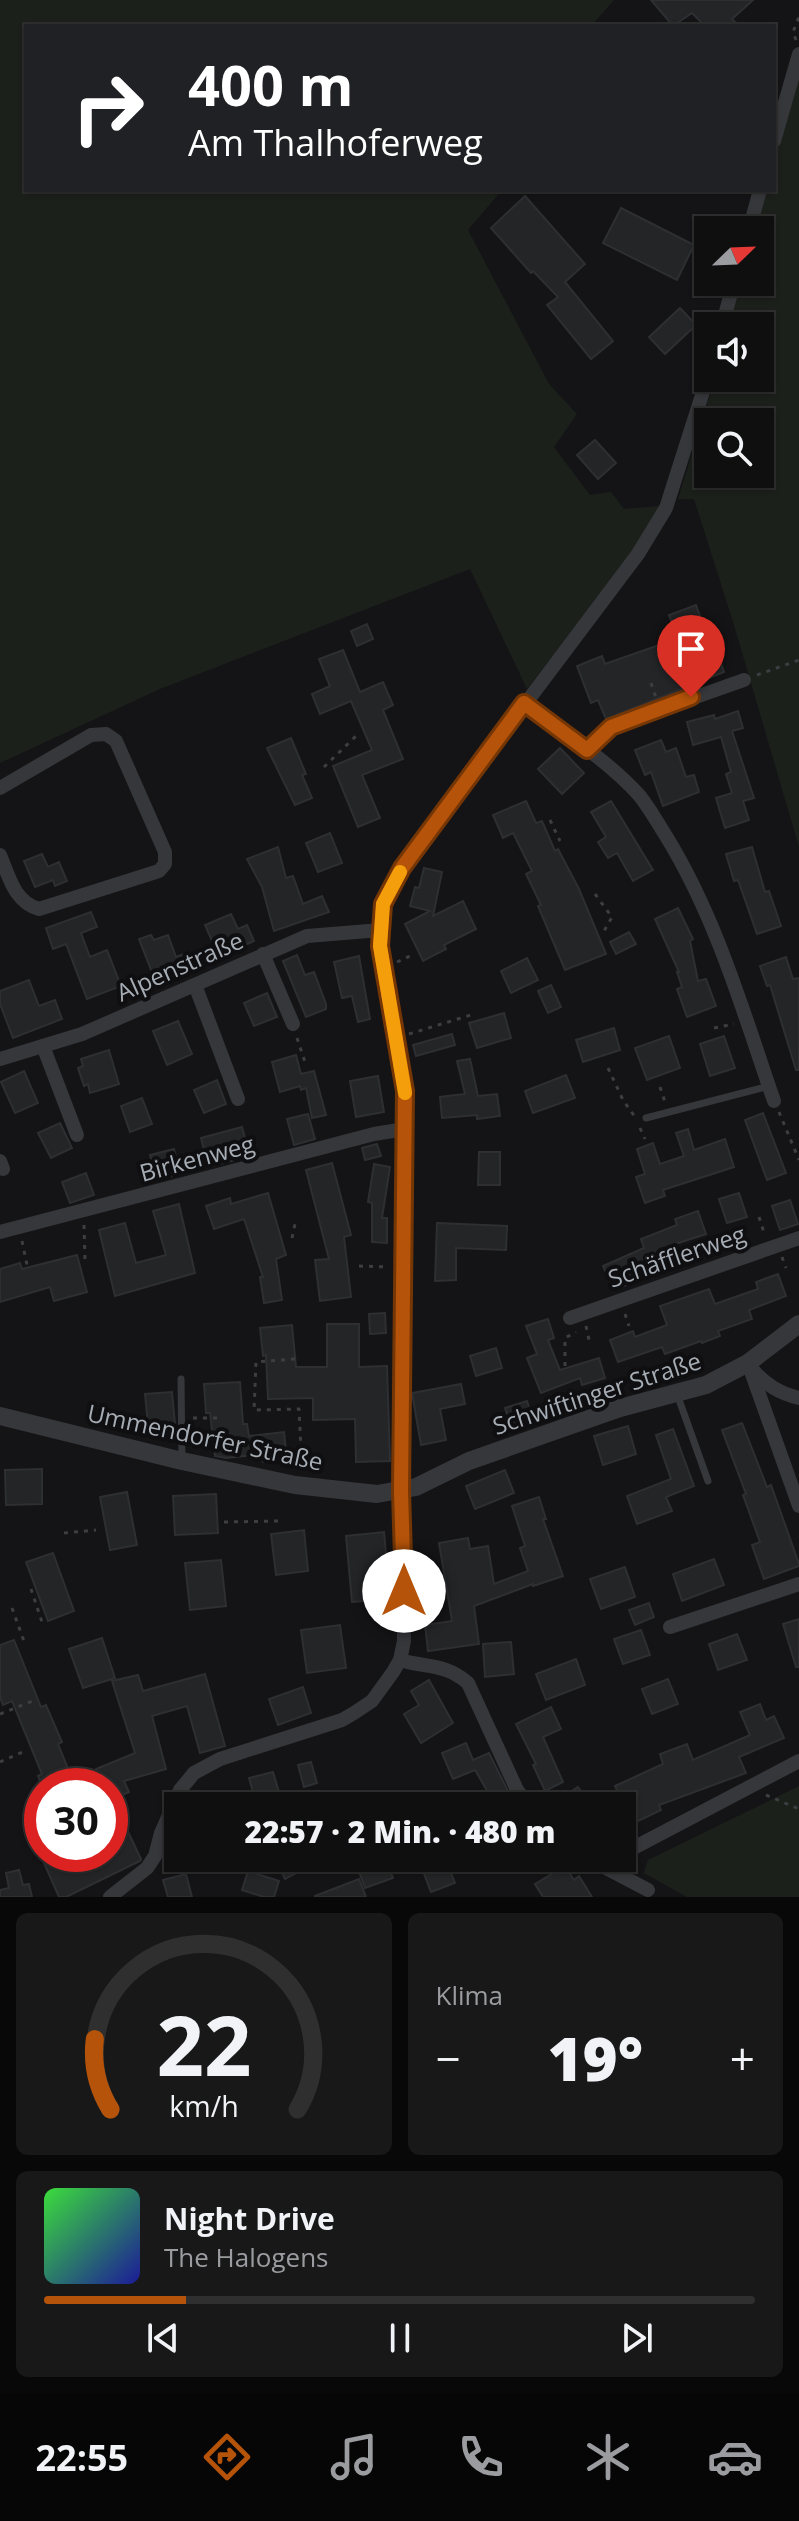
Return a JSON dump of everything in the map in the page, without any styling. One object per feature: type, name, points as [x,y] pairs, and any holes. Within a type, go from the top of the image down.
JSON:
[{"type":"street","points":[[776,134],[799,51]]},
{"type":"street","points":[[753,216],[759,192]]},
{"type":"street","points":[[110,1897],[147,1868],[155,1856],[161,1833],[180,1790],[194,1773],[220,1759],[342,1720],[372,1701],[400,1660],[404,1641],[401,1491],[405,1091],[380,946],[383,904],[402,868],[638,554],[666,508],[703,392]]},
{"type":"street","points":[[587,750],[611,727],[744,680]]},
{"type":"street","points":[[524,703],[618,773],[641,798],[687,870],[720,948],[774,1101]]},
{"type":"street","points":[[0,788],[91,735],[106,734],[116,741],[165,852],[165,864],[159,871],[39,909],[28,906],[6,882],[0,855]]},
{"type":"street","name":"Alpenstraße","points":[[0,1059],[82,1034],[307,936],[381,930]]},
{"type":"street","points":[[263,954],[293,1024]]},
{"type":"street","points":[[195,985],[238,1099]]},
{"type":"street","points":[[43,1046],[77,1135]]},
{"type":"street","name":"Birkenweg","points":[[0,1232],[374,1134],[405,1129]]},
{"type":"street","name":"Schäfflerweg","points":[[580,1319],[799,1238]]},
{"type":"street","name":"Schwiftinger Straße","points":[[401,1491],[469,1461],[593,1417],[706,1385],[748,1363],[799,1324]]},
{"type":"street","points":[[748,1363],[773,1388],[799,1398]]},
{"type":"street","points":[[748,1363],[799,1506]]},
{"type":"street","name":"Ummendorfer Straße","points":[[0,1416],[182,1461],[303,1486],[377,1494],[401,1491]]},
{"type":"street","points":[[670,1627],[799,1584]]},
{"type":"street","points":[[400,1660],[442,1667],[468,1683],[518,1792]]},
{"type":"street","points":[[636,1847],[799,1761]]},
{"type":"street","points":[[612,1872],[648,1890]]},
{"type":"lane","points":[[646,1118],[769,1086]]},
{"type":"lane","points":[[181,1379],[182,1461]]},
{"type":"lane","points":[[677,1394],[708,1481]]},
{"type":"path","points":[[799,17],[793,32],[799,51]]},
{"type":"path","points":[[667,627],[691,697]]},
{"type":"path","points":[[744,680],[799,660]]},
{"type":"path","points":[[324,767],[357,735]]},
{"type":"path","points":[[550,820],[560,841]]},
{"type":"path","points":[[595,894],[612,917],[604,931]]},
{"type":"path","points":[[396,1038],[474,1014]]},
{"type":"path","points":[[714,1028],[747,1022]]},
{"type":"path","points":[[293,1024],[306,1065]]},
{"type":"path","points":[[608,1068],[623,1100],[636,1118]]},
{"type":"path","points":[[660,1087],[668,1112]]},
{"type":"path","points":[[774,1101],[799,1160]]},
{"type":"path","points":[[81,1212],[85,1261]]},
{"type":"path","points":[[759,1217],[769,1249]]},
{"type":"path","points":[[292,1238],[296,1219]]},
{"type":"path","points":[[20,1227],[27,1265]]},
{"type":"path","points":[[359,1266],[403,1268]]},
{"type":"path","points":[[565,1366],[565,1338],[580,1319],[589,1340]]},
{"type":"path","points":[[295,1359],[256,1362],[254,1410],[299,1409],[303,1486]]},
{"type":"path","points":[[181,1418],[221,1418]]},
{"type":"path","points":[[224,1522],[280,1521]]},
{"type":"path","points":[[64,1533],[96,1530]]},
{"type":"path","points":[[31,1589],[42,1622],[37,1623]]},
{"type":"path","points":[[12,1608],[25,1644]]},
{"type":"path","points":[[0,1714],[35,1700]]},
{"type":"path","points":[[0,1762],[25,1751]]},
{"type":"path","points":[[748,1788],[799,1809]]},
{"type":"shaded area","points":[[0,0],[614,0],[593,24],[24,24],[24,192],[500,192],[468,230],[549,384],[577,414],[554,447],[590,495],[611,492],[624,509],[661,506],[634,551],[527,689],[470,569],[160,689],[0,763]]},
{"type":"shaded area","points":[[799,74],[799,847],[694,499],[678,499],[694,447],[694,488],[774,488],[774,408],[706,408],[711,392],[774,392],[774,312],[732,312],[736,296],[774,296],[774,216],[759,216],[765,192],[776,192],[776,154]]},
{"type":"shaded area","points":[[799,1786],[799,1897],[687,1897],[644,1873],[648,1860]]},
{"type":"building","points":[[651,0],[753,0],[732,19],[737,24],[703,24],[692,13],[671,24]]},
{"type":"building","points":[[525,196],[585,264],[565,282],[613,341],[591,359],[547,305],[558,297],[533,271],[531,273],[491,228]]},
{"type":"building","points":[[621,208],[694,245],[677,280],[603,243]]},
{"type":"building","points":[[680,308],[694,323],[694,327],[665,354],[649,337]]},
{"type":"building","points":[[595,440],[616,463],[598,479],[577,455]]},
{"type":"building","points":[[696,605],[704,627],[677,636],[669,615]]},
{"type":"building","points":[[367,624],[373,639],[357,646],[351,631]]},
{"type":"building","points":[[662,644],[670,668],[716,650],[724,672],[606,719],[598,700],[591,703],[577,666],[602,656],[605,664]]},
{"type":"building","points":[[343,650],[360,692],[383,682],[393,705],[383,710],[403,759],[362,775],[380,818],[358,827],[333,766],[372,750],[351,701],[320,714],[312,694],[330,686],[319,659]]},
{"type":"building","points":[[738,711],[743,728],[732,731],[754,798],[743,801],[749,820],[725,828],[716,798],[732,793],[726,774],[731,772],[721,737],[693,745],[687,722],[714,715],[715,719]]},
{"type":"building","points":[[291,738],[312,798],[295,805],[267,748]]},
{"type":"building","points":[[661,740],[666,752],[676,748],[686,777],[694,775],[699,792],[663,806],[651,772],[645,775],[635,750]]},
{"type":"building","points":[[560,748],[584,773],[562,794],[538,769]]},
{"type":"building","points":[[526,801],[536,823],[542,821],[555,851],[558,849],[579,889],[606,954],[565,970],[526,874],[532,871],[513,833],[503,838],[493,815]]},
{"type":"building","points":[[611,801],[653,870],[633,881],[617,853],[608,858],[598,842],[606,837],[591,812]]},
{"type":"building","points":[[330,833],[342,863],[318,872],[306,843]]},
{"type":"building","points":[[278,847],[286,878],[293,876],[303,904],[322,896],[329,912],[274,931],[262,887],[247,859]]},
{"type":"building","points":[[752,847],[765,892],[769,891],[781,926],[757,934],[726,854]]},
{"type":"building","points":[[42,854],[48,867],[59,862],[67,881],[55,886],[53,880],[35,887],[24,861]]},
{"type":"building","points":[[424,868],[442,872],[433,916],[463,901],[476,929],[444,945],[446,949],[423,961],[405,924],[430,911],[410,906]]},
{"type":"building","points":[[678,908],[693,939],[690,941],[698,981],[706,979],[716,1006],[687,1017],[677,989],[682,987],[679,972],[655,919]]},
{"type":"building","points":[[91,912],[97,927],[81,933],[90,957],[107,950],[121,986],[87,999],[66,944],[53,949],[46,928]]},
{"type":"building","points":[[231,914],[238,929],[247,925],[254,941],[219,957],[205,925]]},
{"type":"building","points":[[629,932],[636,944],[616,954],[610,942]]},
{"type":"building","points":[[151,935],[154,940],[168,935],[176,957],[184,954],[191,972],[157,985],[139,939]]},
{"type":"building","points":[[297,955],[305,975],[314,972],[326,1004],[326,1009],[306,1017],[283,961]]},
{"type":"building","points":[[359,956],[370,1019],[358,1022],[352,996],[342,998],[334,962]]},
{"type":"building","points":[[786,957],[793,979],[799,978],[799,1070],[796,1070],[770,985],[767,986],[760,966]]},
{"type":"building","points":[[527,958],[538,980],[511,993],[501,971]]},
{"type":"building","points":[[29,980],[39,1006],[55,1000],[62,1019],[13,1038],[0,1004],[0,991]]},
{"type":"building","points":[[551,985],[561,1007],[548,1013],[538,991]]},
{"type":"building","points":[[267,993],[277,1017],[254,1026],[244,1003]]},
{"type":"building","points":[[504,1013],[511,1038],[477,1048],[469,1023]]},
{"type":"building","points":[[178,1021],[192,1054],[167,1065],[153,1031]]},
{"type":"building","points":[[614,1028],[620,1050],[583,1062],[576,1040]]},
{"type":"building","points":[[452,1034],[455,1045],[416,1056],[413,1045]]},
{"type":"building","points":[[669,1036],[680,1068],[647,1080],[635,1048]]},
{"type":"building","points":[[724,1036],[735,1068],[710,1076],[700,1044]]},
{"type":"building","points":[[109,1050],[119,1084],[90,1093],[78,1068],[83,1066],[81,1059]]},
{"type":"building","points":[[296,1055],[301,1074],[314,1071],[326,1115],[312,1118],[306,1088],[301,1090],[300,1086],[280,1092],[272,1062]]},
{"type":"building","points":[[470,1059],[478,1096],[497,1094],[500,1116],[442,1118],[440,1097],[465,1094],[457,1061]]},
{"type":"building","points":[[24,1071],[38,1103],[15,1113],[1,1082]]},
{"type":"building","points":[[566,1075],[575,1098],[533,1113],[525,1091]]},
{"type":"building","points":[[378,1076],[384,1112],[356,1117],[350,1081]]},
{"type":"building","points":[[217,1080],[226,1104],[204,1113],[194,1090]]},
{"type":"building","points":[[142,1098],[152,1124],[130,1132],[121,1106]]},
{"type":"building","points":[[763,1113],[786,1173],[767,1180],[745,1120]]},
{"type":"building","points":[[308,1114],[315,1139],[294,1145],[287,1119]]},
{"type":"building","points":[[60,1123],[72,1148],[51,1158],[38,1133]]},
{"type":"building","points":[[242,1127],[250,1156],[208,1167],[201,1138]]},
{"type":"building","points":[[688,1129],[694,1150],[725,1139],[734,1167],[663,1190],[665,1196],[645,1203],[636,1177],[645,1174],[637,1149],[653,1143],[660,1164],[684,1156],[676,1133]]},
{"type":"building","points":[[377,1144],[381,1156],[365,1160],[362,1148]]},
{"type":"building","points":[[174,1149],[180,1174],[157,1180],[150,1155]]},
{"type":"building","points":[[479,1152],[500,1152],[500,1185],[478,1185]]},
{"type":"building","points":[[332,1163],[351,1235],[344,1237],[351,1297],[320,1301],[315,1260],[329,1259],[306,1170]]},
{"type":"building","points":[[374,1164],[390,1167],[382,1218],[387,1218],[387,1243],[372,1242],[372,1203],[368,1202]]},
{"type":"building","points":[[86,1173],[94,1195],[70,1203],[62,1182]]},
{"type":"building","points":[[268,1193],[286,1255],[276,1259],[282,1300],[264,1303],[260,1277],[263,1277],[244,1219],[214,1229],[206,1206],[230,1198],[231,1204]]},
{"type":"building","points":[[739,1193],[747,1217],[727,1223],[719,1199]]},
{"type":"building","points":[[790,1200],[798,1224],[780,1230],[772,1206]]},
{"type":"building","points":[[179,1204],[195,1273],[115,1296],[99,1230],[125,1223],[136,1263],[166,1255],[153,1211]]},
{"type":"building","points":[[698,1211],[706,1234],[669,1246],[672,1254],[631,1270],[636,1281],[614,1290],[603,1266],[644,1248],[641,1239],[677,1225],[675,1219]]},
{"type":"building","points":[[437,1223],[507,1226],[506,1250],[456,1248],[456,1280],[435,1281]]},
{"type":"building","points":[[77,1255],[87,1292],[54,1301],[50,1287],[0,1302],[0,1269],[20,1263],[22,1269]]},
{"type":"building","points":[[778,1274],[786,1296],[749,1310],[752,1319],[718,1331],[720,1336],[702,1343],[665,1354],[662,1347],[618,1362],[610,1340],[633,1331],[635,1337],[667,1325],[660,1306],[709,1289],[715,1304],[758,1289],[756,1282]]},
{"type":"building","points":[[385,1313],[386,1333],[370,1334],[369,1314]]},
{"type":"building","points":[[548,1319],[554,1338],[548,1340],[560,1370],[599,1358],[605,1378],[582,1385],[580,1378],[541,1393],[527,1358],[537,1354],[526,1326]]},
{"type":"building","points":[[327,1324],[359,1324],[359,1367],[387,1366],[390,1461],[356,1462],[355,1419],[313,1420],[313,1398],[268,1399],[266,1355],[263,1356],[260,1328],[292,1325],[296,1367],[327,1367]]},
{"type":"building","points":[[496,1348],[502,1368],[476,1376],[470,1356]]},
{"type":"building","points":[[240,1382],[243,1424],[247,1424],[249,1436],[284,1432],[287,1459],[263,1462],[262,1454],[226,1458],[215,1456],[210,1413],[206,1413],[204,1384]]},
{"type":"building","points":[[461,1384],[465,1404],[440,1409],[446,1440],[421,1445],[412,1393]]},
{"type":"building","points":[[172,1392],[175,1424],[148,1426],[145,1394]]},
{"type":"building","points":[[527,1401],[534,1423],[512,1430],[505,1408]]},
{"type":"building","points":[[742,1423],[767,1487],[771,1485],[799,1564],[764,1579],[752,1545],[760,1542],[722,1430]]},
{"type":"building","points":[[628,1426],[636,1454],[603,1465],[594,1436]]},
{"type":"building","points":[[673,1429],[694,1486],[666,1497],[672,1511],[637,1524],[627,1496],[671,1479],[656,1435]]},
{"type":"building","points":[[42,1469],[42,1504],[6,1505],[5,1470]]},
{"type":"building","points":[[505,1470],[514,1493],[475,1509],[466,1486]]},
{"type":"building","points":[[127,1492],[137,1545],[110,1550],[100,1497]]},
{"type":"building","points":[[216,1494],[218,1533],[175,1535],[173,1496]]},
{"type":"building","points":[[539,1497],[546,1519],[543,1519],[563,1576],[474,1606],[479,1644],[428,1651],[425,1625],[452,1621],[439,1543],[468,1538],[470,1549],[488,1546],[494,1584],[528,1571],[520,1548],[525,1546],[512,1506]]},
{"type":"building","points":[[304,1530],[308,1571],[276,1575],[271,1534]]},
{"type":"building","points":[[384,1532],[390,1599],[352,1602],[346,1536]]},
{"type":"building","points":[[53,1553],[74,1611],[48,1621],[26,1562]]},
{"type":"building","points":[[714,1559],[724,1585],[682,1601],[673,1574]]},
{"type":"building","points":[[221,1560],[226,1606],[190,1610],[185,1563]]},
{"type":"building","points":[[625,1567],[635,1597],[601,1609],[590,1579]]},
{"type":"building","points":[[649,1603],[654,1617],[635,1625],[629,1610]]},
{"type":"building","points":[[799,1619],[799,1667],[796,1667],[783,1624]]},
{"type":"building","points":[[340,1625],[346,1668],[307,1673],[301,1630]]},
{"type":"building","points":[[641,1630],[650,1655],[623,1664],[614,1639]]},
{"type":"building","points":[[737,1634],[747,1660],[718,1670],[709,1644]]},
{"type":"building","points":[[102,1638],[115,1678],[83,1688],[69,1649]]},
{"type":"building","points":[[14,1640],[41,1707],[46,1705],[62,1742],[58,1744],[68,1768],[40,1768],[12,1701],[3,1705],[0,1697],[0,1645]]},
{"type":"building","points":[[511,1642],[514,1674],[485,1677],[483,1644]]},
{"type":"building","points":[[576,1659],[585,1685],[546,1700],[536,1674]]},
{"type":"building","points":[[205,1674],[225,1746],[200,1753],[187,1706],[152,1716],[166,1769],[128,1780],[128,1768],[98,1768],[135,1753],[112,1681],[138,1675],[143,1691]]},
{"type":"building","points":[[668,1679],[678,1704],[652,1714],[642,1689]]},
{"type":"building","points":[[429,1680],[453,1723],[421,1743],[404,1714],[419,1705],[411,1691]]},
{"type":"building","points":[[303,1687],[311,1713],[278,1725],[269,1699]]},
{"type":"building","points":[[760,1704],[766,1720],[774,1716],[784,1738],[739,1757],[746,1773],[659,1805],[661,1810],[636,1822],[636,1792],[618,1792],[615,1786],[663,1764],[660,1754],[687,1744],[693,1760],[750,1735],[740,1712]]},
{"type":"building","points":[[551,1707],[561,1729],[543,1737],[563,1782],[545,1791],[533,1765],[536,1764],[516,1724]]},
{"type":"building","points":[[466,1743],[473,1760],[489,1753],[508,1792],[488,1792],[475,1770],[453,1779],[442,1753]]},
{"type":"building","points":[[311,1762],[317,1783],[304,1787],[298,1765]]},
{"type":"building","points":[[273,1772],[279,1792],[253,1792],[249,1778]]},
{"type":"building","points":[[128,1832],[141,1859],[128,1867]]},
{"type":"building","points":[[19,1870],[23,1885],[29,1884],[32,1897],[0,1897],[0,1890],[9,1888],[6,1873]]},
{"type":"building","points":[[48,1872],[117,1872],[66,1897],[59,1897]]},
{"type":"building","points":[[248,1872],[279,1881],[274,1897],[242,1890]]},
{"type":"building","points":[[281,1872],[298,1872],[285,1879]]},
{"type":"building","points":[[359,1872],[391,1872],[393,1878],[365,1888]]},
{"type":"building","points":[[423,1872],[451,1872],[455,1883],[431,1892]]},
{"type":"building","points":[[555,1872],[569,1872],[574,1880],[579,1876],[592,1897],[543,1897],[535,1884]]},
{"type":"building","points":[[186,1874],[192,1897],[168,1897],[163,1880]]},
{"type":"building","points":[[359,1879],[366,1897],[315,1897],[315,1896]]},
{"type":"slow traffic","points":[[400,872],[383,904],[380,946],[405,1093]]},
{"type":"route","points":[[404,1591],[401,1491],[405,1091],[380,946],[383,904],[402,868],[524,703],[587,750],[611,727],[691,697]]}]
